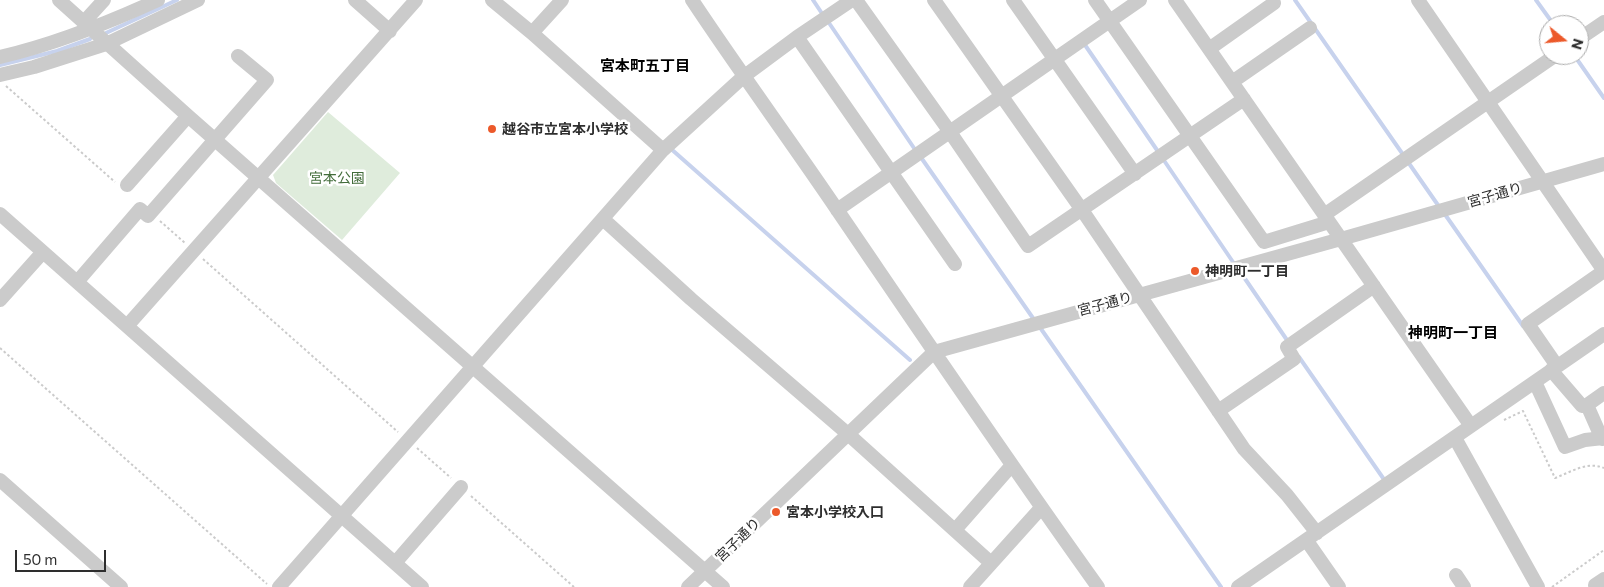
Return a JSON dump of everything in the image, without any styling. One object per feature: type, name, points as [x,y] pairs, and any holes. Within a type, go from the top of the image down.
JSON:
[{"type":"street","points":[[59,0],[89,26],[106,44],[723,587]]},
{"type":"street","points":[[89,26],[104,0]]},
{"type":"street","points":[[0,57],[56,42],[89,26],[158,0]]},
{"type":"street","points":[[0,75],[34,67],[106,44],[198,0]]},
{"type":"street","points":[[355,0],[390,31]]},
{"type":"street","points":[[127,326],[416,0]]},
{"type":"street","points":[[492,0],[663,150]]},
{"type":"street","points":[[532,34],[562,0]]},
{"type":"street","points":[[692,0],[743,77],[838,210],[1041,508],[1098,587]]},
{"type":"street","points":[[279,587],[663,150],[743,77],[797,37],[852,0]]},
{"type":"street","points":[[856,0],[1028,246],[1244,99]]},
{"type":"street","points":[[934,0],[1082,210],[1244,449],[1287,495],[1339,587]]},
{"type":"street","points":[[1013,0],[1135,174]]},
{"type":"street","points":[[1095,0],[1264,242],[1326,218],[1541,65]]},
{"type":"street","points":[[838,210],[1140,0]]},
{"type":"street","points":[[1175,0],[1471,426]]},
{"type":"street","points":[[1418,0],[1604,271],[1528,324],[1554,368],[1582,406],[1587,405],[1604,393]]},
{"type":"street","points":[[1209,49],[1274,3]]},
{"type":"street","points":[[1589,32],[1604,22]]},
{"type":"street","points":[[1232,82],[1310,28]]},
{"type":"street","points":[[797,37],[955,264]]},
{"type":"street","points":[[77,282],[140,209],[148,216],[151,213],[267,80],[238,56]]},
{"type":"street","points":[[122,185],[188,116]]},
{"type":"street","name":"宮子通り","points":[[688,587],[934,352],[1604,164]]},
{"type":"street","points":[[0,214],[422,587]]},
{"type":"street","points":[[602,219],[991,562]]},
{"type":"street","points":[[0,300],[43,252]]},
{"type":"street","points":[[1218,411],[1294,359],[1286,347],[1374,286]]},
{"type":"street","points":[[1238,587],[1604,334]]},
{"type":"street","points":[[1535,382],[1565,447],[1585,440],[1603,439],[1587,405]]},
{"type":"street","points":[[1455,438],[1538,587]]},
{"type":"street","points":[[955,530],[1012,465]]},
{"type":"street","points":[[0,480],[121,587]]},
{"type":"street","points":[[395,563],[461,487]]},
{"type":"street","points":[[970,587],[1041,508]]},
{"type":"street","points":[[1597,587],[1596,585],[1604,579]]},
{"type":"path","points":[[0,81],[122,185]]},
{"type":"path","points":[[151,213],[574,587]]},
{"type":"path","points":[[0,348],[270,586]]},
{"type":"path","points":[[1498,422],[1523,411],[1555,478],[1588,465],[1604,468]]},
{"type":"path","points":[[1552,587],[1604,550]]},
{"type":"green space","name":"宮本公園","points":[[328,112],[400,173],[342,240],[276,183],[273,175]]},
{"type":"waterway","points":[[106,33],[177,0]]},
{"type":"waterway","points":[[813,0],[823,15]]},
{"type":"waterway","points":[[1295,0],[1404,156]]},
{"type":"waterway","points":[[1536,0],[1547,15]]},
{"type":"waterway","points":[[827,20],[916,151]]},
{"type":"waterway","points":[[0,65],[57,51],[90,39]]},
{"type":"waterway","points":[[1085,45],[1159,153]]},
{"type":"waterway","points":[[1581,65],[1604,98]]},
{"type":"waterway","points":[[670,148],[910,360]]},
{"type":"waterway","points":[[920,156],[1035,321]]},
{"type":"waterway","points":[[1163,159],[1235,265]]},
{"type":"waterway","points":[[1408,162],[1440,208]]},
{"type":"waterway","points":[[1444,213],[1523,326]]},
{"type":"waterway","points":[[1239,270],[1289,343]]},
{"type":"waterway","points":[[1039,326],[1221,587]]},
{"type":"waterway","points":[[1299,357],[1383,478]]},
{"type":"place","name":"越谷市立宮本小学校","points":[[492,129]]},
{"type":"place","name":"神明町一丁目","points":[[1195,271]]},
{"type":"place","name":"宮本小学校入口","points":[[776,512]]},
{"type":"district","name":"宮本町五丁目","points":[[645,66]]},
{"type":"district","name":"神明町一丁目","points":[[1453,333]]}]
